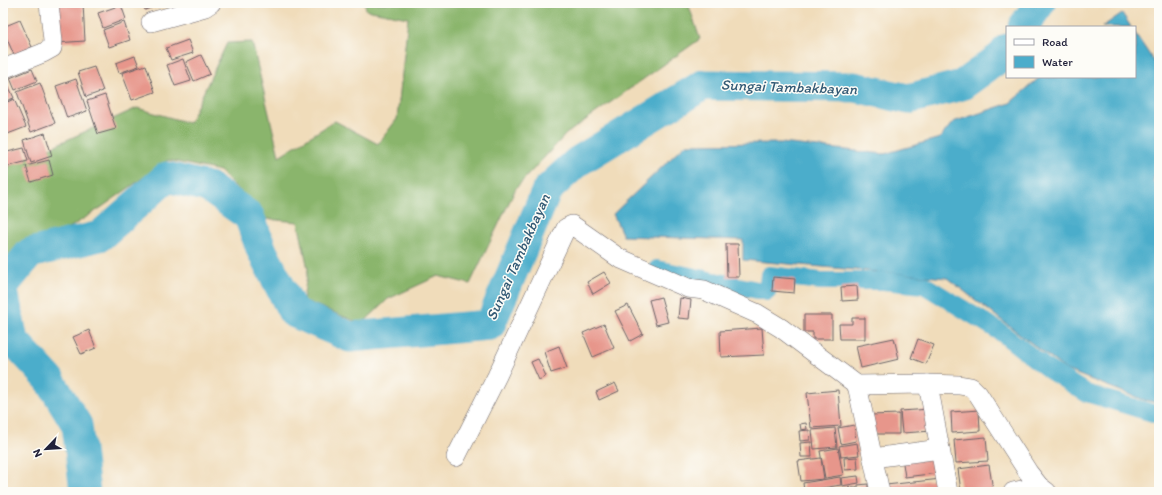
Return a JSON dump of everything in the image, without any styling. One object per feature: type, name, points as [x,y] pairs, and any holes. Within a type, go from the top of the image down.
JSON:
[{"type":"street","points":[[3,69],[52,48],[53,41],[49,3]]},
{"type":"street","points":[[151,22],[205,7],[211,3]]},
{"type":"street","points":[[456,457],[497,376],[566,228],[572,224],[619,258],[688,288],[704,290],[758,314],[781,328],[857,385],[928,384],[971,387],[978,394],[1028,472],[1043,489]]},
{"type":"street","points":[[928,384],[948,492]]},
{"type":"street","points":[[857,385],[880,492]]},
{"type":"street","points":[[873,458],[940,449]]},
{"type":"street","points":[[1013,492],[1043,489]]},
{"type":"path","points":[[1002,6],[1005,3]]},
{"type":"green space","points":[[365,3],[688,3],[700,39],[566,134],[516,188],[470,284],[438,276],[388,299],[362,324],[303,300],[308,269],[298,222],[267,219],[220,171],[168,160],[102,207],[30,253],[3,265],[3,169],[137,108],[189,123],[227,43],[252,42],[279,156],[335,121],[378,144],[397,119],[408,18],[366,10]]},
{"type":"water","points":[[1122,13],[1130,26],[1103,26]]},
{"type":"water","points":[[1136,34],[1159,69],[1159,160],[1153,181],[1159,192],[1159,403],[1144,400],[1066,370],[947,278],[743,260],[743,240],[623,236],[613,214],[686,144],[781,143],[884,154],[940,138],[953,122],[1010,103],[1039,78],[1136,78]]},
{"type":"building","points":[[52,3],[83,3],[85,41],[55,43]]},
{"type":"building","points":[[142,3],[166,3],[145,10]]},
{"type":"building","points":[[121,5],[126,19],[103,28],[98,13]]},
{"type":"building","points":[[20,20],[32,47],[14,55],[3,27]]},
{"type":"building","points":[[124,22],[130,40],[109,47],[103,30]]},
{"type":"building","points":[[188,40],[193,53],[171,60],[166,48]]},
{"type":"building","points":[[201,55],[210,74],[194,81],[186,62]]},
{"type":"building","points":[[135,56],[139,66],[119,73],[116,63]]},
{"type":"building","points":[[183,59],[191,81],[175,86],[167,65]]},
{"type":"building","points":[[146,65],[155,92],[132,100],[122,73]]},
{"type":"building","points":[[94,67],[103,91],[86,97],[78,72]]},
{"type":"building","points":[[32,69],[37,81],[15,90],[10,78]]},
{"type":"building","points":[[5,78],[14,98],[3,102],[3,79]]},
{"type":"building","points":[[76,79],[87,111],[67,118],[56,86]]},
{"type":"building","points":[[40,83],[55,123],[31,132],[17,92]]},
{"type":"building","points":[[105,95],[116,129],[98,134],[87,101]]},
{"type":"building","points":[[14,99],[26,127],[5,135],[3,130],[3,104]]},
{"type":"building","points":[[45,133],[52,156],[31,163],[24,140]]},
{"type":"building","points":[[24,148],[28,161],[5,167],[3,153]]},
{"type":"building","points":[[49,160],[53,175],[31,182],[26,166]]},
{"type":"building","points":[[726,244],[738,244],[739,277],[727,277]]},
{"type":"building","points":[[604,272],[611,283],[593,294],[587,282]]},
{"type":"building","points":[[773,277],[795,279],[794,293],[772,291]]},
{"type":"building","points":[[857,286],[858,300],[842,301],[841,287]]},
{"type":"building","points":[[661,297],[668,322],[656,325],[649,300]]},
{"type":"building","points":[[680,298],[691,300],[689,319],[678,318]]},
{"type":"building","points":[[628,305],[643,334],[630,341],[615,311]]},
{"type":"building","points":[[804,315],[832,315],[832,339],[813,339],[813,332],[804,332]]},
{"type":"building","points":[[852,318],[865,318],[865,339],[840,339],[839,324],[852,324]]},
{"type":"building","points":[[604,324],[614,348],[593,357],[583,333]]},
{"type":"building","points":[[762,328],[764,355],[721,357],[720,331]]},
{"type":"building","points":[[89,330],[96,348],[81,354],[73,337]]},
{"type":"building","points":[[894,338],[899,359],[861,368],[856,346]]},
{"type":"building","points":[[918,339],[934,345],[926,364],[911,358]]},
{"type":"building","points":[[559,346],[567,368],[551,373],[544,352]]},
{"type":"building","points":[[538,359],[546,376],[539,380],[531,362]]},
{"type":"building","points":[[615,383],[619,391],[599,400],[596,392]]},
{"type":"building","points":[[838,390],[841,426],[811,428],[807,393]]},
{"type":"building","points":[[931,409],[933,431],[902,433],[900,411]]},
{"type":"building","points":[[979,410],[980,431],[952,433],[951,412]]},
{"type":"building","points":[[899,414],[899,434],[872,434],[871,415]]},
{"type":"building","points":[[806,423],[807,429],[801,430],[800,424]]},
{"type":"building","points":[[854,425],[856,441],[841,444],[838,428]]},
{"type":"building","points":[[835,428],[837,447],[814,449],[812,430]]},
{"type":"building","points":[[809,430],[810,440],[800,441],[799,431]]},
{"type":"building","points":[[986,437],[988,461],[956,463],[954,440]]},
{"type":"building","points":[[811,442],[812,457],[801,457],[800,443]]},
{"type":"building","points":[[857,443],[859,455],[841,457],[839,446]]},
{"type":"building","points":[[838,448],[843,475],[825,478],[820,451]]},
{"type":"building","points":[[935,452],[938,473],[905,477],[902,457]]},
{"type":"building","points":[[857,457],[858,469],[845,470],[844,458]]},
{"type":"building","points":[[821,458],[824,479],[801,481],[798,461]]},
{"type":"building","points":[[989,465],[993,490],[961,492],[958,469]]},
{"type":"building","points":[[858,476],[859,483],[842,486],[841,478]]},
{"type":"building","points":[[840,477],[841,485],[804,491],[803,483]]},
{"type":"building","points":[[941,479],[943,492],[887,492],[886,485]]},
{"type":"building","points":[[868,484],[868,492],[858,492],[858,485]]},
{"type":"building","points":[[856,487],[857,492],[829,492],[829,489]]},
{"type":"waterway","name":"Sungai Tambakbayan","points":[[1024,26],[1040,3]]},
{"type":"waterway","name":"Sungai Tambakbayan","points":[[3,286],[30,253],[100,236],[167,177],[208,187],[249,216],[262,251],[293,312],[350,337],[490,325],[547,190],[577,162],[703,85],[855,87],[908,99],[962,85],[1002,56],[1006,50]]},
{"type":"waterway","points":[[657,269],[767,292],[769,275],[821,281],[883,281],[924,285],[999,331],[1049,370],[1086,393],[1159,415]]},
{"type":"waterway","name":"Sungai Tambakbayan","points":[[3,291],[13,340],[49,379],[77,425],[85,492]]}]
